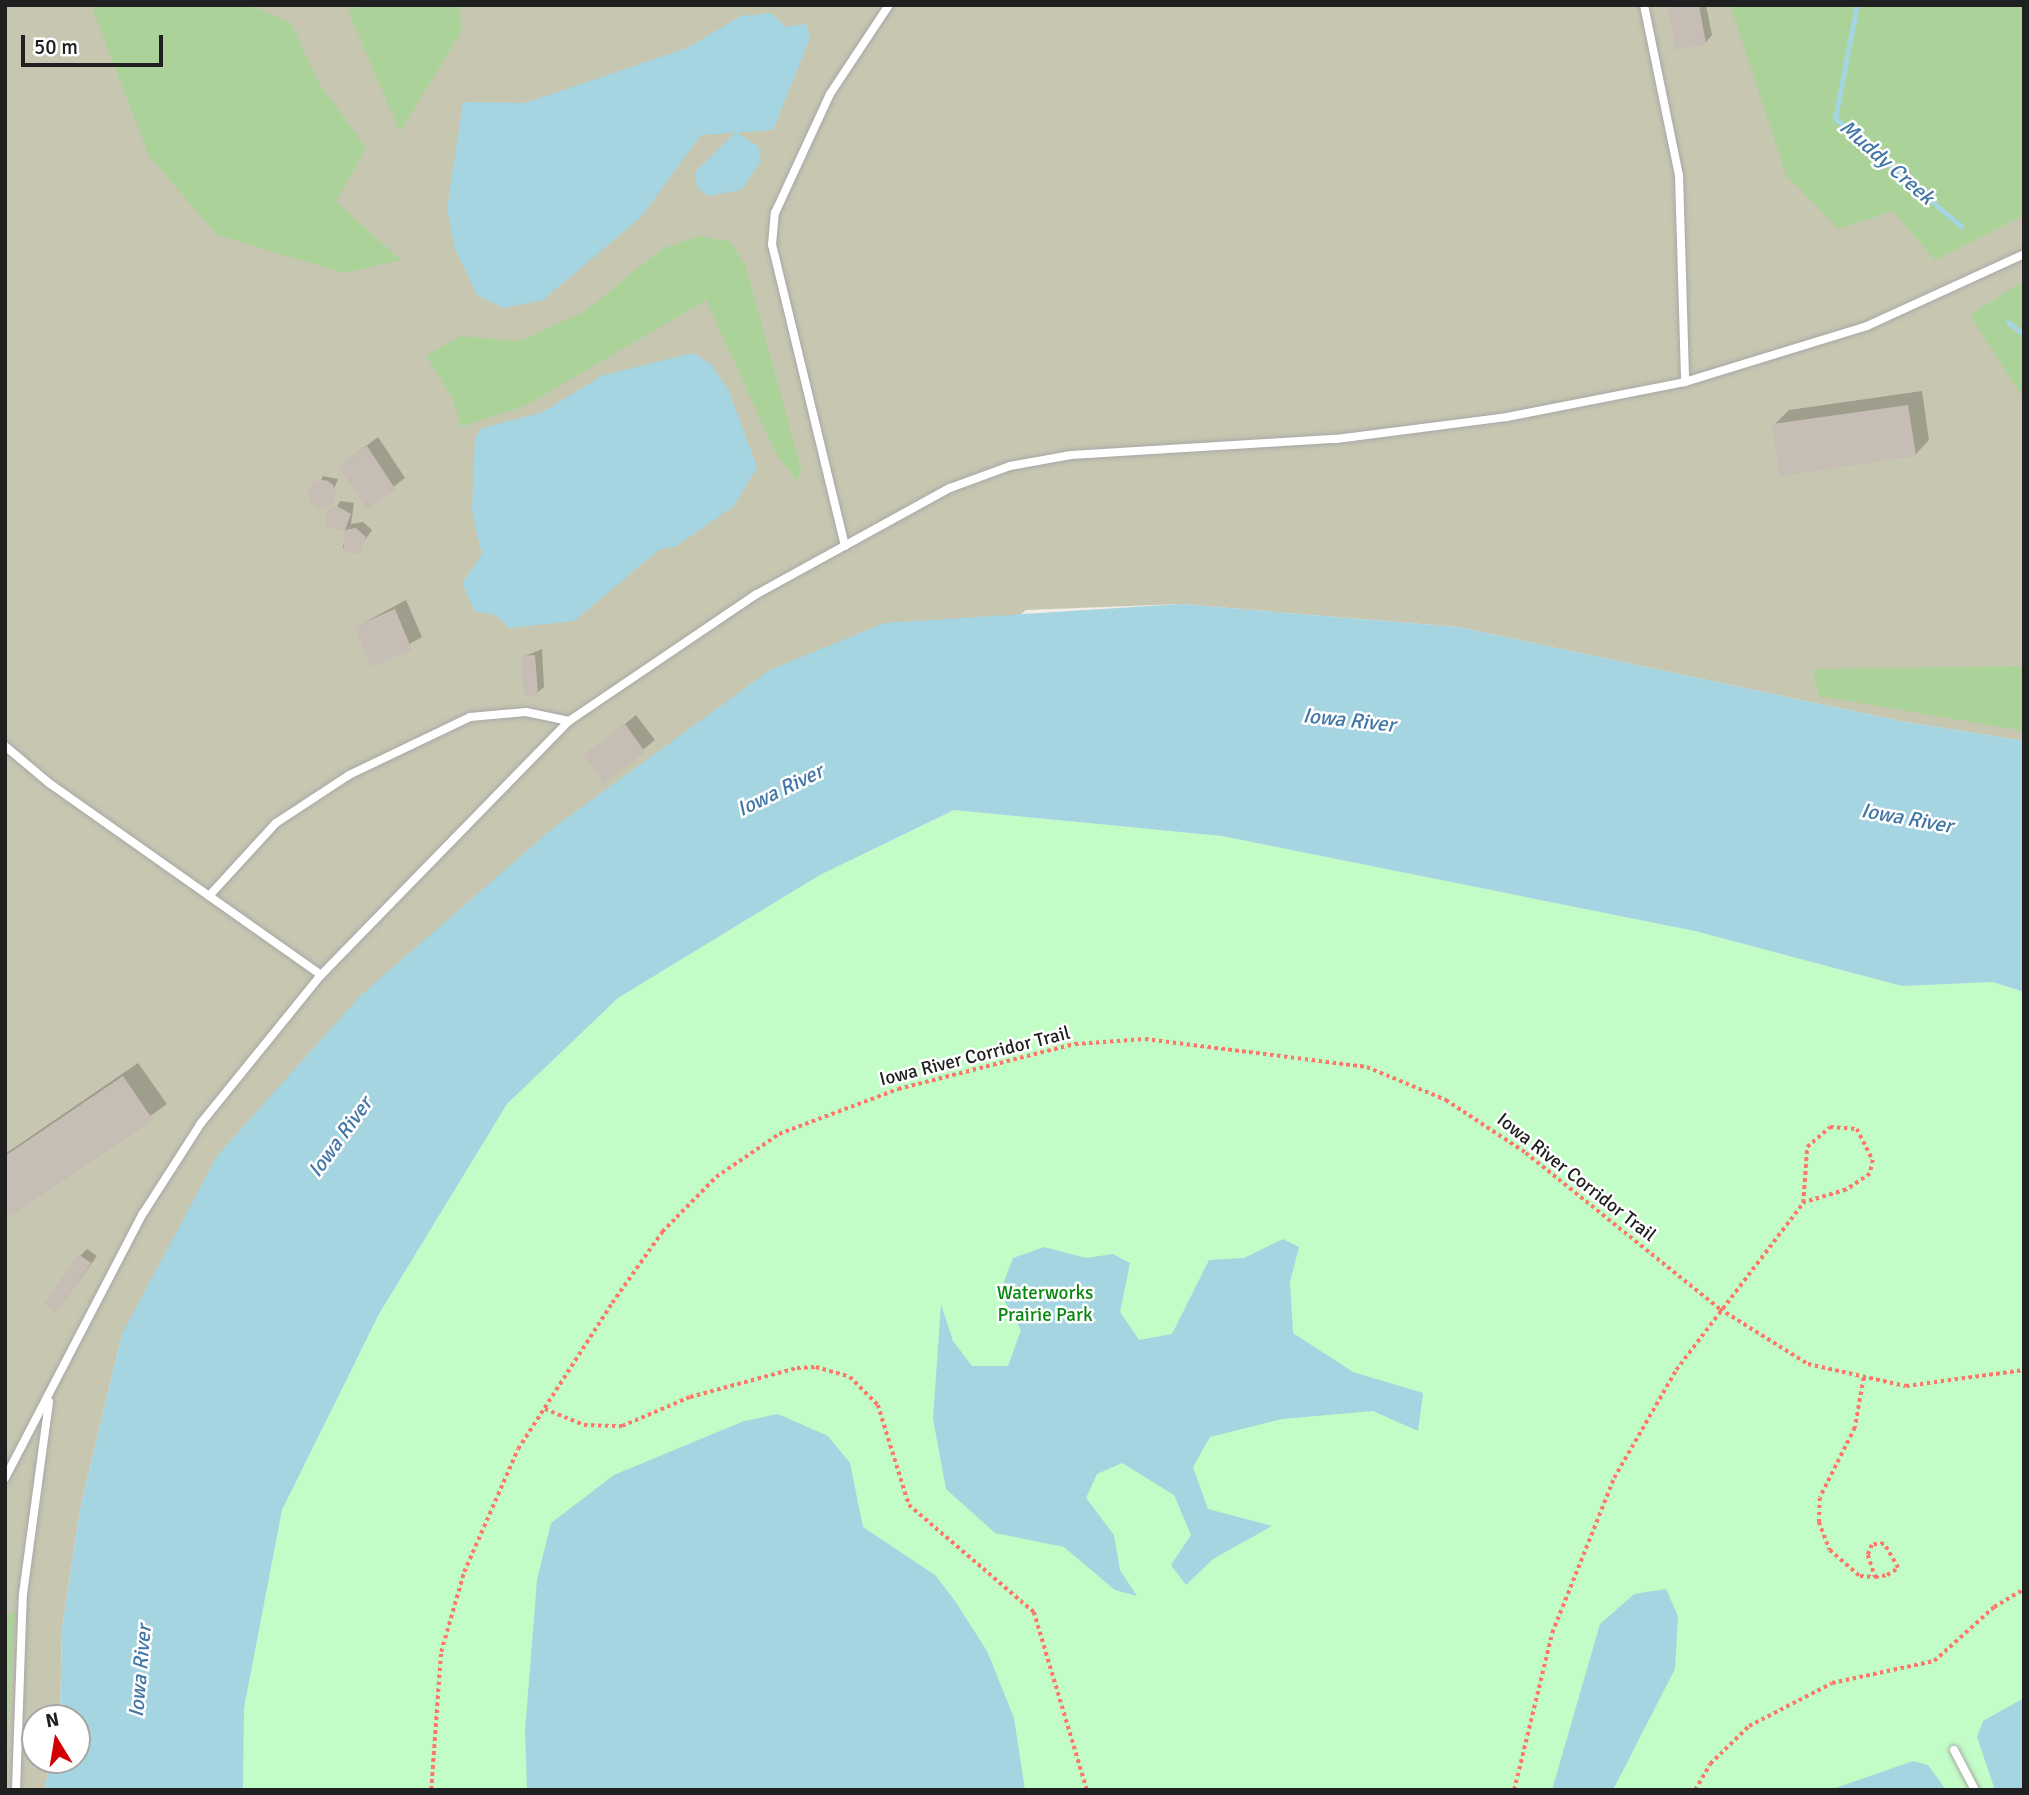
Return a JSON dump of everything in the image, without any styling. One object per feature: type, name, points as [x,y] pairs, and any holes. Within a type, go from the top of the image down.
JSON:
[{"type":"lane","points":[[845,546],[772,245],[775,213],[830,94],[889,5]]},
{"type":"lane","points":[[1644,5],[1679,175],[1685,382]]},
{"type":"lane","points":[[5,1478],[142,1215],[193,1135],[321,975],[569,721],[755,595],[950,488],[1010,466],[1071,456],[1336,439],[1507,417],[1685,382],[1867,326],[2024,254]]},
{"type":"lane","points":[[209,896],[276,823],[361,769],[470,717],[526,712],[569,721]]},
{"type":"lane","points":[[5,746],[321,975]]},
{"type":"lane","points":[[16,1790],[23,1594],[50,1396]]},
{"type":"lane","points":[[1954,1750],[1975,1790]]},
{"type":"path","name":"Iowa River Corridor Trail","points":[[431,1790],[442,1653],[464,1572],[519,1449],[662,1232],[716,1177],[779,1135],[836,1109],[1075,1044],[1186,1042],[1367,1067],[1446,1100],[1526,1153],[1720,1309],[1808,1364],[1864,1378],[1931,1384],[2024,1370]]},
{"type":"path","points":[[1514,1790],[1526,1725],[1581,1550],[1648,1414],[1720,1309],[1803,1203],[1811,1141],[1830,1127],[1857,1129],[1873,1160],[1870,1174],[1846,1190],[1803,1203]]},
{"type":"path","points":[[545,1409],[584,1425],[622,1426],[690,1397],[797,1368],[816,1367],[850,1377],[878,1405],[909,1505],[1034,1612],[1087,1790]]},
{"type":"path","points":[[1864,1378],[1855,1428],[1820,1497],[1819,1522],[1844,1566],[1875,1577],[1898,1568],[1884,1545],[1872,1545],[1868,1555],[1875,1577]]},
{"type":"path","points":[[1695,1790],[1710,1764],[1749,1727],[1841,1680],[1934,1661],[1994,1607],[2024,1590]]},
{"type":"shaded area","points":[[5,5],[2024,5],[2024,741],[1900,721],[1458,627],[1181,604],[1026,610],[122,1334],[80,1509],[62,1629],[60,1704],[21,1704],[21,1774],[48,1774],[44,1790],[5,1790]]},
{"type":"green space","points":[[91,5],[250,5],[291,23],[318,82],[366,148],[336,202],[401,260],[344,273],[217,235],[149,156]]},
{"type":"green space","points":[[361,5],[460,5],[461,32],[400,132],[348,11]]},
{"type":"green space","points":[[1730,5],[2024,5],[2024,215],[1935,260],[1893,211],[1839,229],[1786,175]]},
{"type":"green space","points":[[699,236],[729,241],[745,264],[802,472],[797,481],[776,454],[706,300],[525,406],[461,427],[453,399],[426,356],[461,336],[520,341],[585,311],[662,249]]},
{"type":"green space","points":[[2024,280],[2024,400],[1970,315]]},
{"type":"green space","points":[[2024,666],[2024,731],[1819,696],[1813,669]]},
{"type":"green space","name":"Waterworks Prairie Park","points":[[954,810],[1222,836],[1695,931],[1902,986],[1993,982],[2024,992],[2024,1790],[243,1790],[244,1708],[282,1510],[379,1314],[507,1104],[618,998],[820,875]]},
{"type":"green space","points":[[15,1613],[5,1776],[5,1615]]},
{"type":"water","points":[[771,13],[786,27],[806,24],[810,38],[773,130],[701,135],[641,217],[543,300],[503,308],[477,295],[455,249],[447,209],[463,102],[525,103],[687,48],[741,16]]},
{"type":"water","points":[[736,132],[759,147],[761,161],[741,190],[708,196],[697,187],[695,172]]},
{"type":"water","points":[[693,353],[711,364],[729,391],[757,467],[734,506],[675,547],[660,549],[574,621],[509,628],[496,615],[474,611],[462,583],[482,555],[472,511],[475,438],[482,428],[543,412],[601,376]]},
{"type":"water","name":"Iowa River","points":[[1181,604],[1458,627],[1900,721],[2024,741],[2024,992],[1993,982],[1902,986],[1695,931],[1222,836],[954,810],[820,875],[618,998],[507,1104],[379,1314],[282,1510],[244,1708],[243,1790],[44,1790],[48,1774],[91,1774],[91,1704],[60,1704],[62,1629],[80,1509],[122,1334],[217,1156],[360,996],[553,828],[770,670],[884,623]]},
{"type":"water","points":[[1283,1239],[1299,1247],[1290,1282],[1293,1333],[1353,1372],[1423,1393],[1418,1431],[1373,1411],[1282,1419],[1210,1437],[1193,1467],[1208,1509],[1272,1526],[1213,1559],[1186,1585],[1171,1565],[1191,1535],[1174,1495],[1122,1463],[1097,1474],[1086,1498],[1114,1535],[1120,1570],[1137,1596],[1115,1590],[1064,1547],[995,1533],[946,1489],[933,1419],[941,1304],[953,1341],[972,1366],[1008,1366],[1021,1330],[1000,1293],[1013,1258],[1044,1247],[1086,1258],[1113,1254],[1130,1263],[1120,1312],[1139,1340],[1172,1334],[1209,1260],[1244,1258]]},
{"type":"water","points":[[778,1414],[828,1436],[850,1463],[863,1527],[935,1575],[955,1601],[987,1651],[1014,1718],[1025,1790],[527,1790],[525,1731],[537,1580],[551,1523],[614,1475],[744,1421]]},
{"type":"water","points":[[1666,1589],[1678,1616],[1675,1669],[1613,1790],[1552,1790],[1600,1624],[1634,1594]]},
{"type":"water","points":[[2024,1698],[2024,1790],[1995,1790],[1977,1737],[1983,1721]]},
{"type":"water","points":[[1913,1761],[1928,1765],[1946,1790],[1830,1790]]},
{"type":"building","points":[[1699,5],[1706,44],[1676,50],[1667,6]]},
{"type":"building","points":[[1908,405],[1916,456],[1780,476],[1772,424]]},
{"type":"building","points":[[367,446],[396,490],[367,509],[338,466]]},
{"type":"building","points":[[322,480],[332,484],[336,494],[332,504],[322,508],[312,504],[308,494],[312,484]]},
{"type":"building","points":[[335,505],[351,514],[345,530],[356,528],[366,537],[360,554],[344,552],[344,531],[326,526],[325,513]]},
{"type":"building","points":[[395,609],[412,650],[371,667],[354,627]]},
{"type":"building","points":[[535,655],[538,695],[524,696],[521,656]]},
{"type":"building","points":[[625,724],[645,752],[604,783],[583,755]]},
{"type":"building","points":[[123,1076],[153,1120],[11,1216],[5,1207],[5,1156]]},
{"type":"building","points":[[78,1254],[91,1263],[57,1313],[44,1304]]},
{"type":"waterway","name":"Muddy Creek","points":[[1857,5],[1835,118],[1961,226]]},
{"type":"waterway","name":"Muddy Creek","points":[[2008,322],[2024,335]]}]
